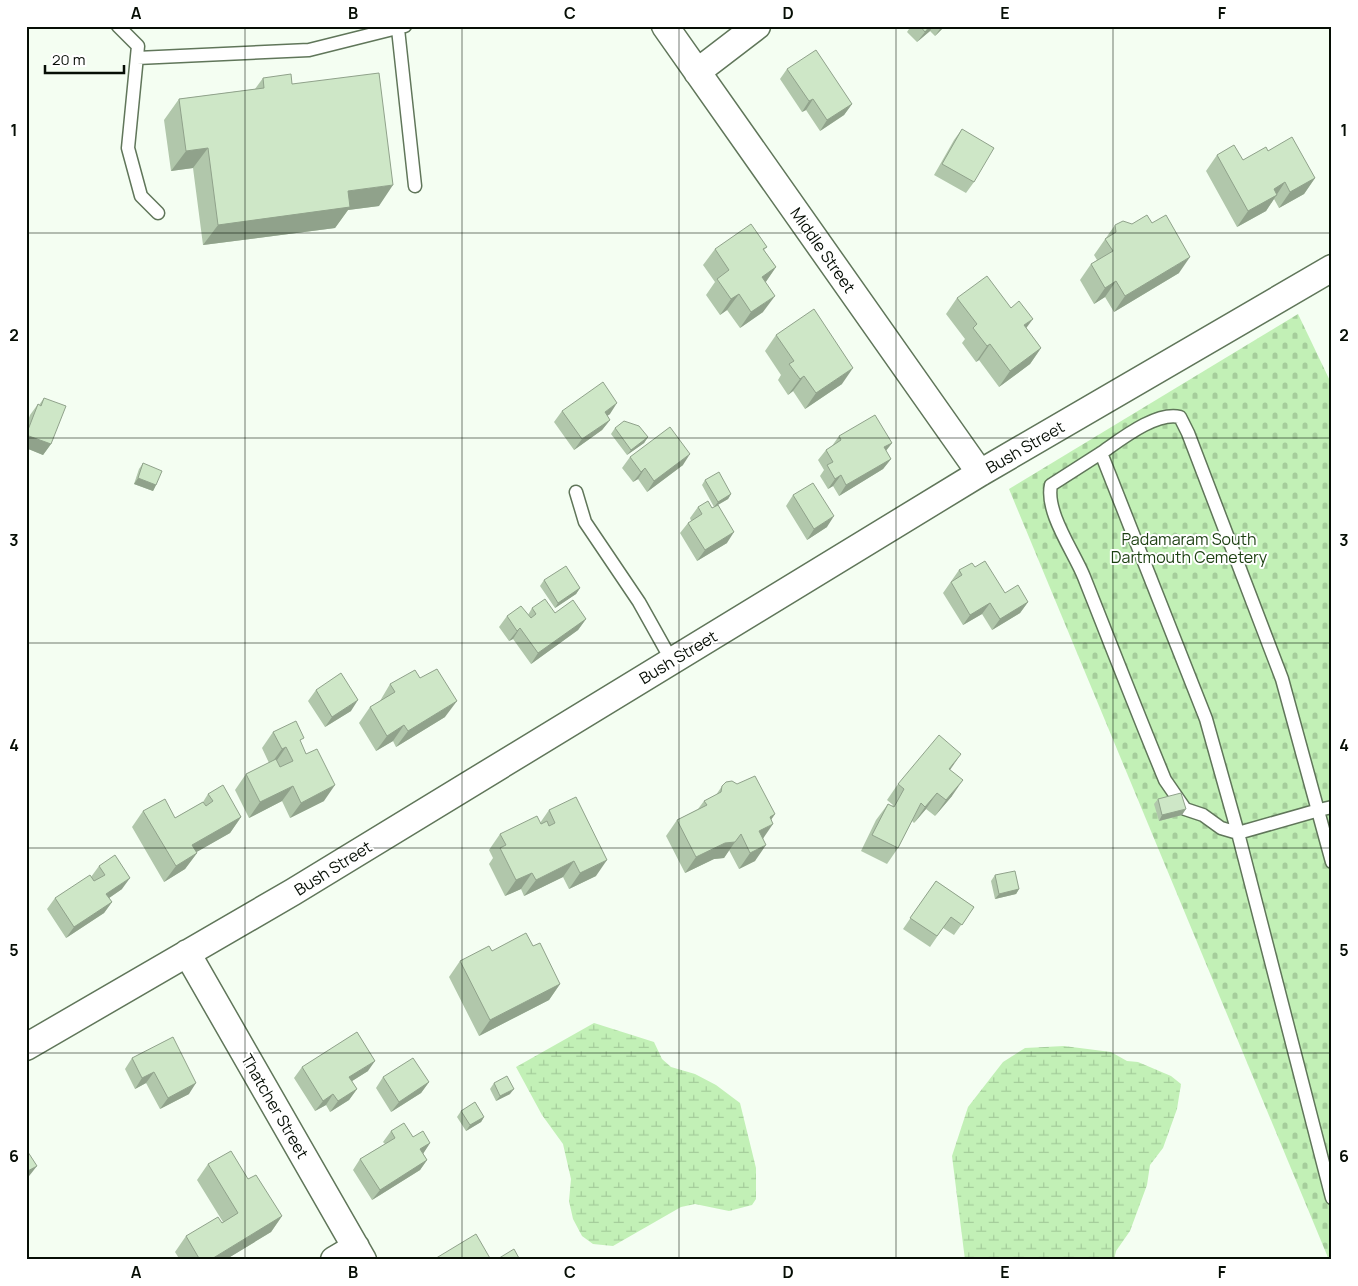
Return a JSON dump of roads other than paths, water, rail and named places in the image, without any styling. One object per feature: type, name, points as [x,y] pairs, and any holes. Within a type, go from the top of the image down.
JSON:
[{"type":"street","name":"Middle Street","points":[[665,26],[980,473]]},
{"type":"street","points":[[697,72],[757,26]]},
{"type":"street","name":"Bush Street","points":[[26,1047],[293,892],[980,473],[1332,268]]},
{"type":"street","name":"Thatcher Street","points":[[187,953],[351,1255]]},
{"type":"lane","points":[[118,26],[138,46],[128,148],[141,196],[158,213]]},
{"type":"lane","points":[[137,58],[309,50],[401,28],[415,186]]},
{"type":"lane","points":[[1332,807],[1319,810],[1238,833],[1221,828],[1202,816],[1185,809],[1165,780],[1082,574],[1057,519],[1049,493],[1051,485],[1137,429],[1170,414],[1180,417],[1188,433],[1282,679],[1319,810],[1332,862]]},
{"type":"lane","points":[[1101,453],[1206,719],[1238,833],[1242,855],[1332,1198]]},
{"type":"lane","points":[[576,492],[585,522],[639,602],[672,661]]},
{"type":"park label","name":"Padamaram South Dartmouth Cemetery","points":[[1189,548]]}]
